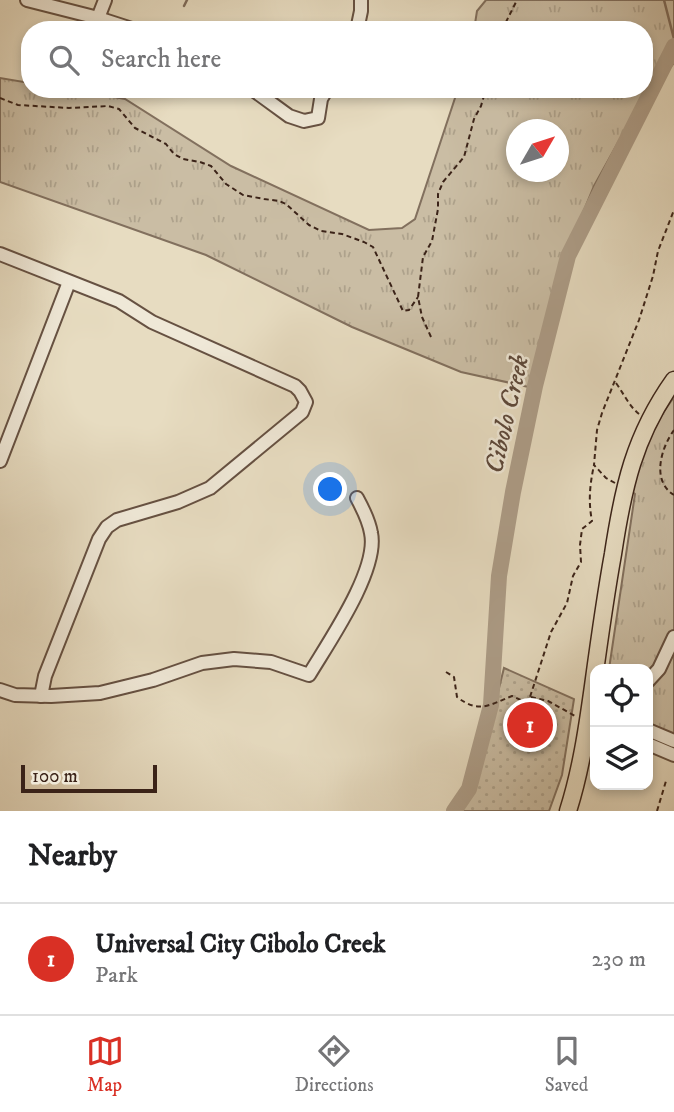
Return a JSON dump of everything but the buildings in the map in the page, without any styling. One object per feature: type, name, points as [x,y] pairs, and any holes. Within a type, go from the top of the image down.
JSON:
[{"type":"main road","points":[[597,664],[604,604],[625,487],[648,421],[674,380]]},
{"type":"main road","points":[[568,811],[590,723]]},
{"type":"street","points":[[27,0],[107,21]]},
{"type":"street","points":[[98,18],[105,0]]},
{"type":"street","points":[[359,21],[361,0]]},
{"type":"street","points":[[264,98],[289,116],[303,121],[318,118],[322,98]]},
{"type":"street","points":[[0,254],[119,301],[152,322],[295,386],[310,402],[302,412],[210,488],[178,502],[117,520],[107,527],[99,539],[45,676],[41,696]]},
{"type":"street","points":[[0,461],[69,282]]},
{"type":"street","points":[[0,690],[15,695],[41,696],[100,693],[153,680],[202,663],[234,659],[271,662],[309,675],[353,599],[370,563],[372,535],[365,512],[357,498]]},
{"type":"street","points":[[653,676],[659,669],[674,637]]},
{"type":"street","points":[[653,732],[674,741]]},
{"type":"street","points":[[653,746],[674,755]]},
{"type":"path","points":[[506,21],[517,0]]},
{"type":"path","points":[[0,98],[18,105],[69,108],[108,106],[119,109],[135,128],[166,144],[174,154],[183,159],[211,166],[226,184],[243,195],[279,201],[321,231],[342,234],[373,247],[403,311],[409,310],[418,297]]},
{"type":"path","points":[[431,337],[422,317],[418,297],[423,257],[432,241],[438,194],[443,182],[464,157],[474,119],[483,98]]},
{"type":"path","points":[[446,671],[454,677],[457,697],[468,706],[483,707],[512,695],[524,702],[530,697],[551,632],[567,603],[573,576],[581,562],[582,529],[592,521],[589,486],[602,412],[639,320],[674,210]]},
{"type":"path","points":[[615,382],[629,406],[648,421]]},
{"type":"path","points":[[674,430],[661,454],[661,472],[667,491],[674,495]]},
{"type":"path","points":[[594,465],[606,478],[625,487]]},
{"type":"path","points":[[530,697],[548,701],[575,716],[590,714]]},
{"type":"path","points":[[657,811],[666,781]]},
{"type":"green space","points":[[486,0],[674,0],[674,63],[653,87],[653,21],[475,21],[477,11]]},
{"type":"green space","points":[[0,78],[21,82],[21,98],[125,99],[231,166],[369,230],[402,228],[415,219],[455,98],[644,98],[594,186],[561,266],[537,354],[533,388],[461,372],[352,327],[206,255],[0,182]]},
{"type":"green space","points":[[674,397],[674,741],[653,732],[653,664],[610,664],[635,494],[631,491],[650,431]]},
{"type":"green space","points":[[504,668],[574,699],[562,775],[549,811],[456,811],[483,752]]},
{"type":"waterway","points":[[184,6],[187,0]]},
{"type":"waterway","points":[[664,0],[674,39]]},
{"type":"waterway","name":"Cibolo Creek","points":[[653,88],[674,46]]},
{"type":"waterway","name":"Cibolo Creek","points":[[454,811],[469,789],[491,705],[499,576],[513,492],[535,386],[568,256],[648,98]]},
{"type":"place","name":"Universal City Cibolo Creek","points":[[530,725]]}]
